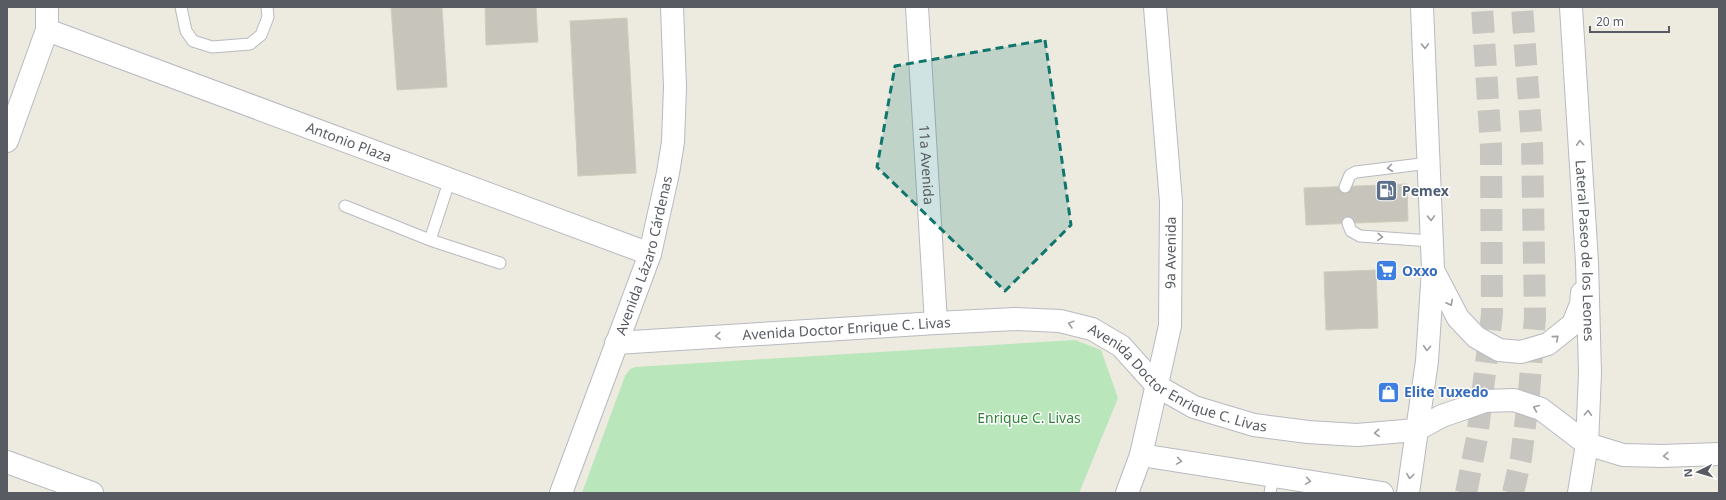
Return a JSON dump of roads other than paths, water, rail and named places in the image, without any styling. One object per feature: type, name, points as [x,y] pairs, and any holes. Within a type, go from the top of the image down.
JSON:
[{"type":"street","points":[[7,141],[47,30],[47,7]]},
{"type":"street","name":"Avenida Lázaro Cárdenas","points":[[561,493],[650,254],[668,173],[673,142],[675,87],[672,7]]},
{"type":"street","name":"11a Avenida","points":[[917,7],[936,323]]},
{"type":"street","name":"9a Avenida","points":[[1127,493],[1141,455],[1170,326],[1171,202],[1155,7]]},
{"type":"street","points":[[1408,493],[1426,361],[1432,268],[1422,7]]},
{"type":"street","name":"Lateral Paseo de los Leones","points":[[1571,7],[1587,262],[1590,374],[1587,444],[1579,493]]},
{"type":"street","name":"Antonio Plaza","points":[[47,30],[650,254]]},
{"type":"street","points":[[1432,268],[1458,318],[1476,337],[1499,350],[1521,352],[1548,344],[1573,324],[1581,304],[1587,262]]},
{"type":"street","name":"Avenida Doctor Enrique C. Livas","points":[[616,343],[1015,319],[1060,321],[1092,329],[1121,346],[1157,386],[1194,407],[1254,425],[1308,432],[1357,434],[1416,430],[1442,416],[1485,401],[1514,400],[1541,409],[1587,444],[1623,455],[1662,456],[1719,454]]},
{"type":"street","points":[[1141,455],[1272,485],[1382,493]]},
{"type":"street","points":[[7,462],[92,493]]},
{"type":"lane","points":[[180,7],[186,31],[193,41],[212,47],[250,44],[261,35],[268,17],[267,7]]},
{"type":"lane","points":[[1345,187],[1350,175],[1356,172],[1429,163]]},
{"type":"lane","points":[[430,240],[450,179]]},
{"type":"lane","points":[[345,206],[430,240],[500,263]]},
{"type":"lane","points":[[1348,223],[1351,231],[1360,236],[1431,241]]},
{"type":"tunnel","points":[[1466,493],[1477,438],[1492,314],[1491,147],[1482,7]]},
{"type":"tunnel","points":[[1513,493],[1521,458],[1529,393],[1535,317],[1532,143],[1522,7]]},
{"type":"place","name":"Pemex","points":[[1387,191]]},
{"type":"place","name":"Oxxo","points":[[1386,271]]},
{"type":"place","name":"Elite Tuxedo","points":[[1388,392]]},
{"type":"park label","name":"Enrique C. Livas","points":[[1029,418]]}]
